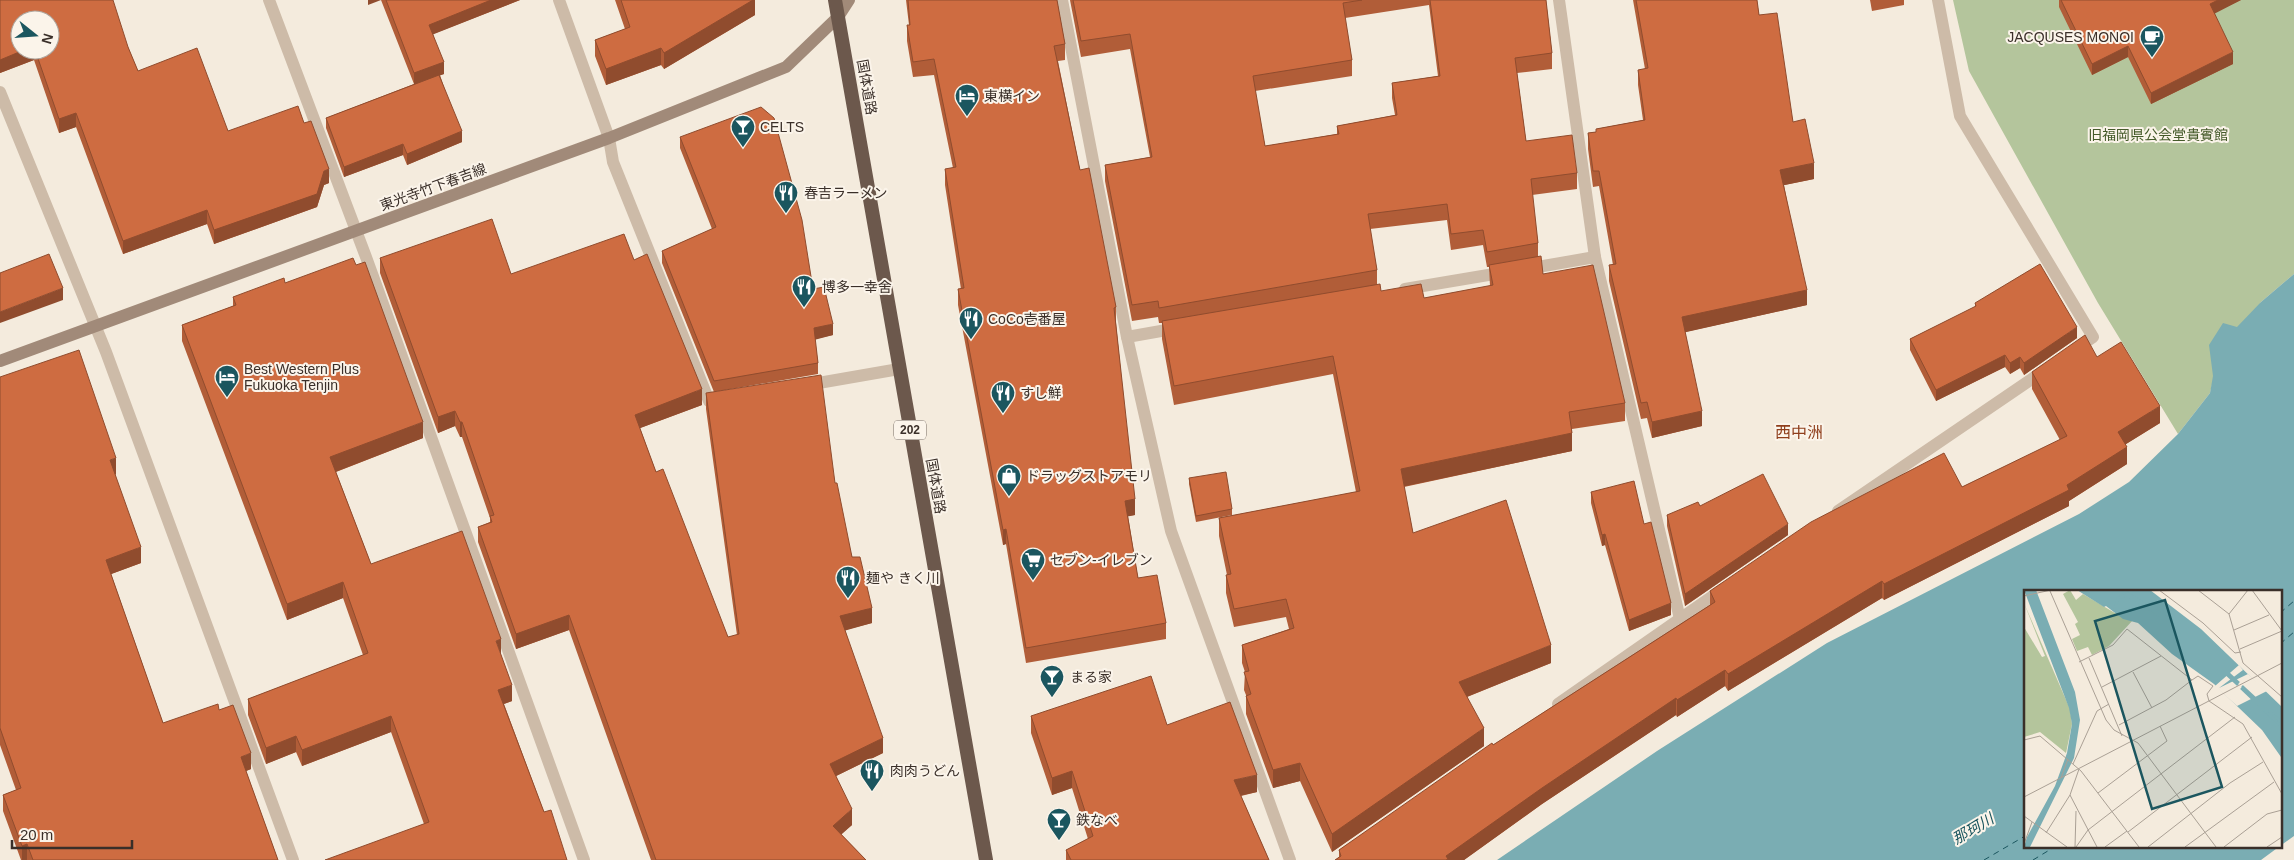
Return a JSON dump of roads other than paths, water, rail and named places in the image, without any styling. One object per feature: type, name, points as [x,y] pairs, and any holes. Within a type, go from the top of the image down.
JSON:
[{"type":"highway","name":"国体道路","points":[[835,0],[986,860]]},
{"type":"main road","name":"東光寺竹下春吉線","points":[[0,360],[609,138],[786,67],[838,17],[849,0]]},
{"type":"street","points":[[269,0],[356,231],[584,860]]},
{"type":"street","points":[[559,0],[609,138],[613,162],[709,401],[728,398]]},
{"type":"street","points":[[1062,0],[1127,337],[1171,531],[1290,860]]},
{"type":"street","points":[[1559,0],[1595,257],[1680,619]]},
{"type":"street","points":[[1826,519],[2093,337],[1960,116],[1938,0]]},
{"type":"street","points":[[0,92],[127,407],[293,860]]},
{"type":"street","points":[[1390,292],[1595,257]]},
{"type":"street","points":[[1127,337],[1196,325]]},
{"type":"street","points":[[794,387],[899,369]]},
{"type":"street","points":[[1544,714],[1736,580]]},
{"type":"water","name":"那珂川","points":[[2294,274],[2294,836],[2282,845],[2282,590],[2024,590],[2024,848],[2278,848],[2261,860],[1497,860],[1657,751],[1827,643],[2079,514],[2129,482],[2178,434],[2210,393],[2213,376],[2209,345],[2223,323],[2237,327],[2261,302]]},
{"type":"place","name":"JACQUSES MONOI","points":[[2152,58]]},
{"type":"place","name":"東横イン","points":[[967,117]]},
{"type":"place","name":"CELTS","points":[[743,148]]},
{"type":"place","name":"春吉ラーメン","points":[[786,214]]},
{"type":"place","name":"博多一幸舍","points":[[804,308]]},
{"type":"place","name":"CoCo壱番屋","points":[[971,340]]},
{"type":"place","name":"Best Western Plus Fukuoka Tenjin","points":[[227,398]]},
{"type":"place","name":"すし鮮","points":[[1003,414]]},
{"type":"place","name":"ドラッグストアモリ","points":[[1009,497]]},
{"type":"place","name":"セブン-イレブン","points":[[1033,581]]},
{"type":"place","name":"麺や きく川","points":[[848,599]]},
{"type":"place","name":"まる家","points":[[1052,698]]},
{"type":"place","name":"肉肉うどん","points":[[872,792]]},
{"type":"place","name":"鉄なべ","points":[[1059,841]]},
{"type":"district","name":"西中洲","points":[[1799,432]]},
{"type":"park label","name":"旧福岡県公会堂貴賓館","points":[[2158,135]]}]
